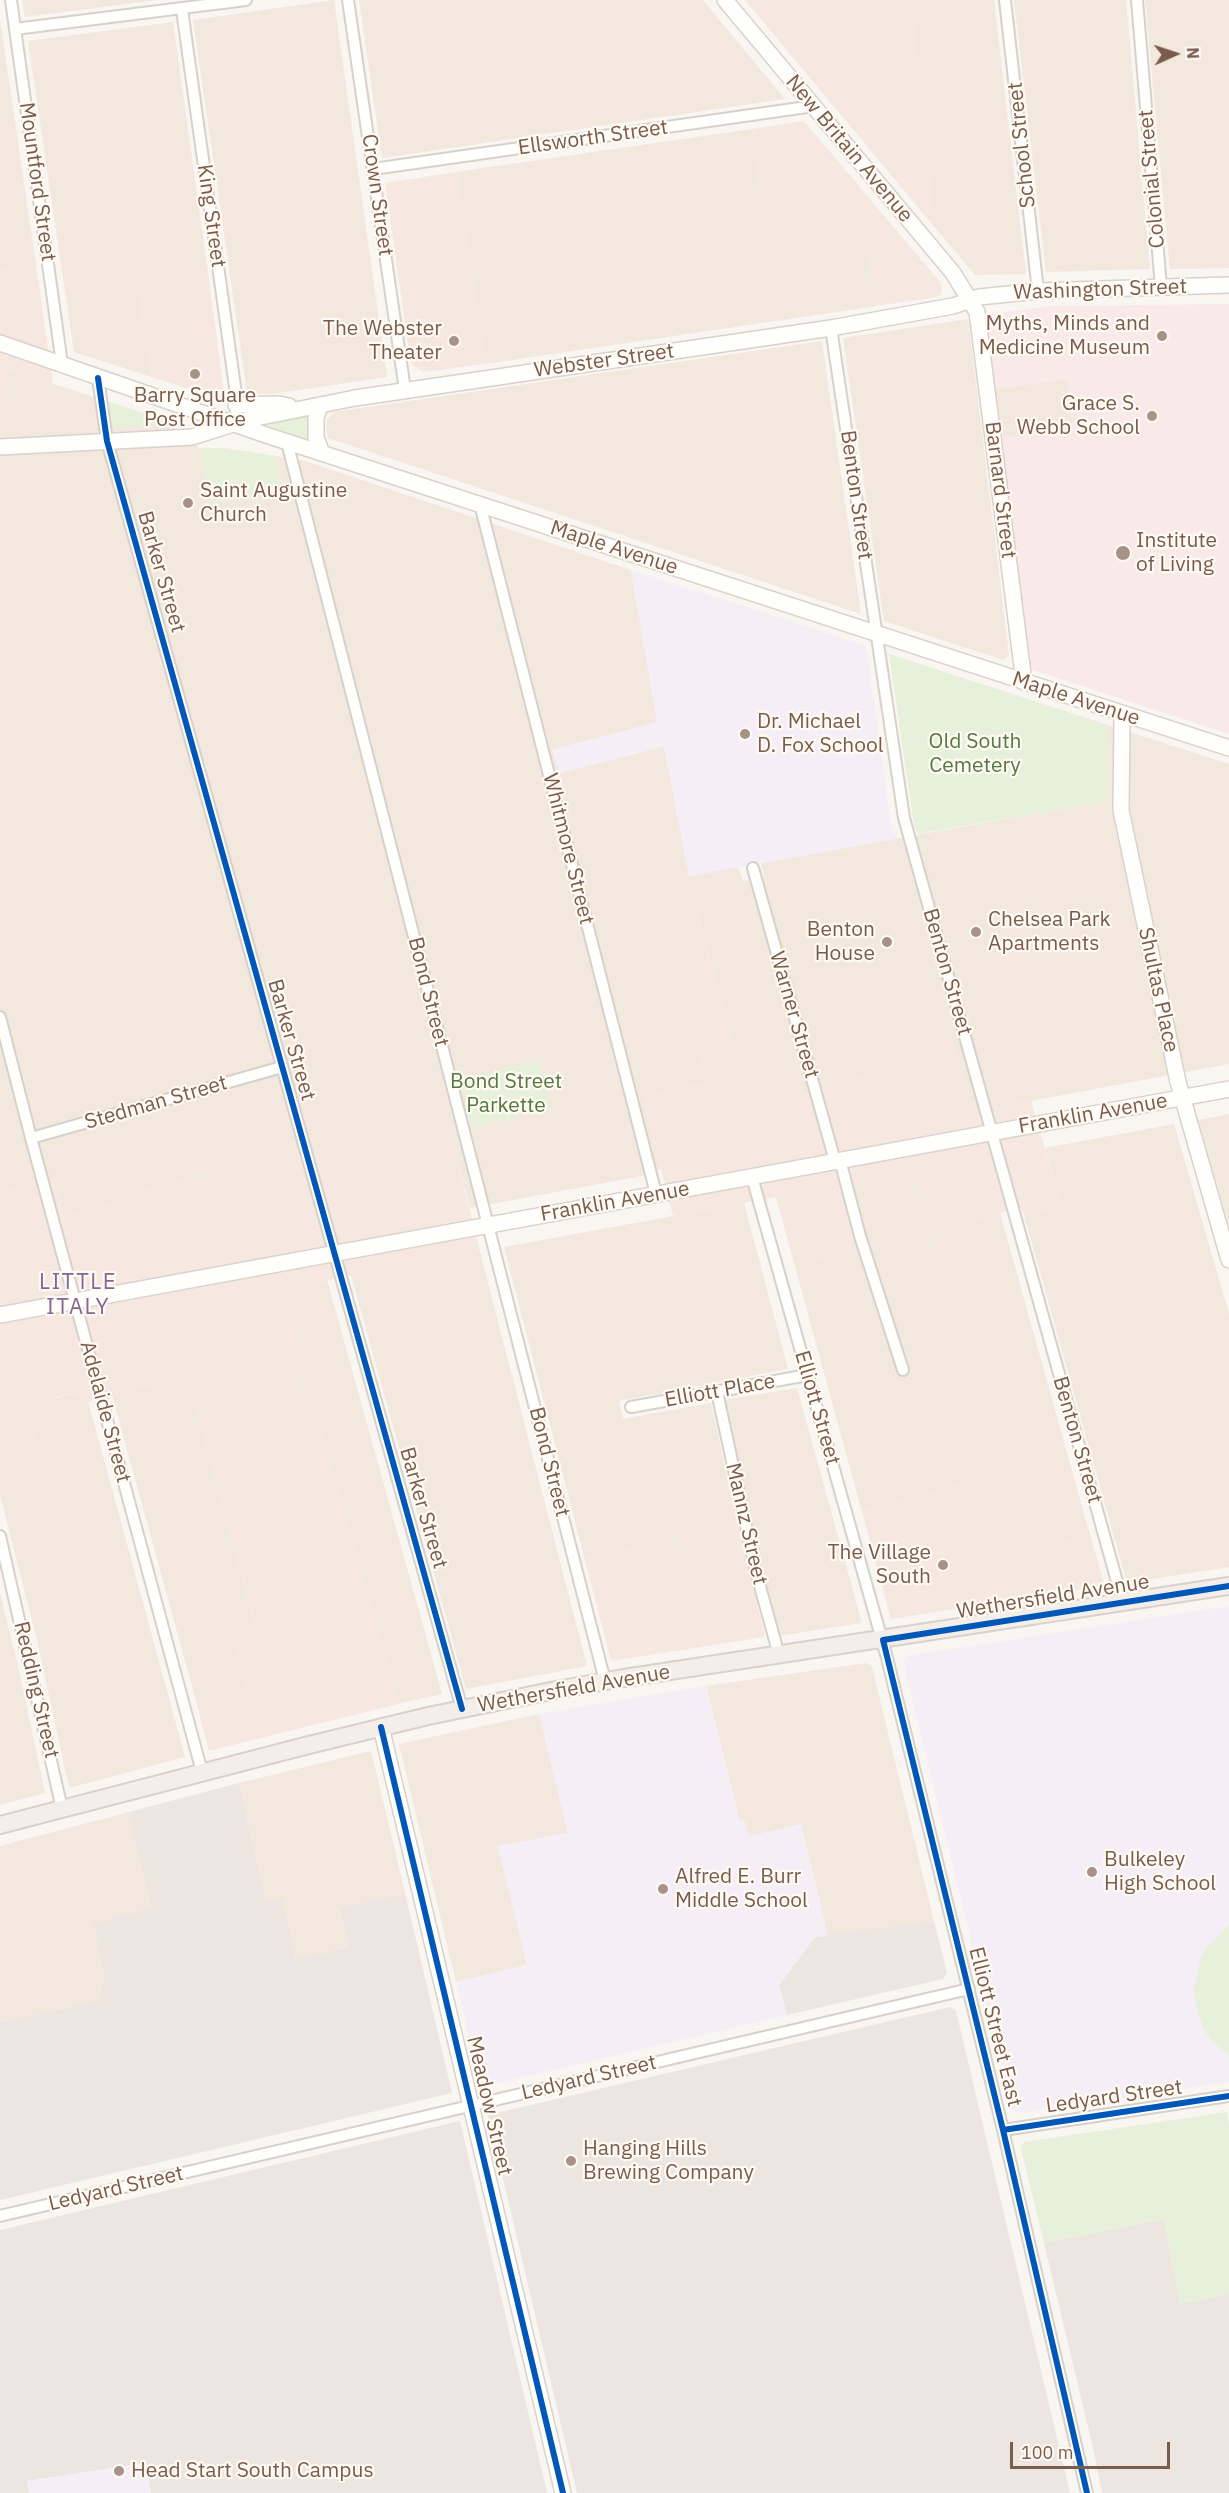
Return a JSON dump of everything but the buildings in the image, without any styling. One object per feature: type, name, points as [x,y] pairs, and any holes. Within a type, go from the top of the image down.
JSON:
[{"type":"main road","name":"New Britain Avenue","points":[[725,0],[953,273],[971,299]]},
{"type":"main road","name":"Washington Street","points":[[971,299],[1038,291],[1229,285]]},
{"type":"main road","name":"Webster Street","points":[[0,447],[192,437],[236,423],[320,405],[405,390],[831,328],[953,306],[971,299]]},
{"type":"main road","name":"Barnard Street","points":[[971,299],[977,312],[1024,682]]},
{"type":"main road","name":"Maple Avenue","points":[[0,343],[287,442],[1229,748]]},
{"type":"main road","points":[[236,405],[279,404],[298,410]]},
{"type":"main road","points":[[320,405],[316,418],[316,438],[322,453]]},
{"type":"main road","name":"Shultas Place","points":[[1122,714],[1121,810],[1182,1098],[1229,1260]]},
{"type":"main road","name":"Franklin Avenue","points":[[0,1315],[1229,1089]]},
{"type":"main road","name":"Wethersfield Avenue","points":[[0,1826],[381,1727],[605,1681],[1229,1586]]},
{"type":"main road","name":"Meadow Street","points":[[381,1727],[563,2493]]},
{"type":"street","name":"Mountford Street","points":[[11,0],[62,364]]},
{"type":"street","points":[[15,30],[246,0]]},
{"type":"street","name":"Crown Street","points":[[348,0],[405,390]]},
{"type":"street","name":"School Street","points":[[1005,0],[1038,291]]},
{"type":"street","name":"Colonial Street","points":[[1137,0],[1161,286]]},
{"type":"street","name":"King Street","points":[[182,10],[236,405],[236,423]]},
{"type":"street","name":"Ellsworth Street","points":[[373,169],[814,106]]},
{"type":"street","name":"Benton Street","points":[[831,328],[904,818],[1123,1603]]},
{"type":"street","name":"Barker Street","points":[[98,378],[107,441],[462,1709]]},
{"type":"street","name":"Bond Street","points":[[287,442],[605,1681]]},
{"type":"street","name":"Whitmore Street","points":[[480,504],[656,1194]]},
{"type":"street","name":"Warner Street","points":[[753,868],[860,1236],[903,1370]]},
{"type":"street","name":"Adelaide Street","points":[[0,1017],[202,1772]]},
{"type":"street","name":"Stedman Street","points":[[31,1138],[282,1067]]},
{"type":"street","name":"Elliott Street","points":[[752,1176],[883,1640]]},
{"type":"street","name":"Elliott Place","points":[[631,1407],[808,1375]]},
{"type":"street","name":"Mannz Street","points":[[717,1392],[756,1572],[778,1656]]},
{"type":"street","name":"Redding Street","points":[[0,1536],[62,1809]]},
{"type":"street","name":"Elliott Street East","points":[[883,1640],[1003,2130],[1087,2493]]},
{"type":"street","name":"Ledyard Street","points":[[0,2216],[969,1989]]},
{"type":"street","name":"Ledyard Street","points":[[1003,2130],[1229,2096]]},
{"type":"shaded area","points":[[22,0],[157,0],[25,17]]},
{"type":"shaded area","points":[[334,0],[387,377],[272,394],[247,393],[193,20]]},
{"type":"shaded area","points":[[359,0],[703,0],[785,99],[382,158]]},
{"type":"shaded area","points":[[745,0],[910,0],[916,55],[885,80],[926,129],[931,180],[927,218]]},
{"type":"shaded area","points":[[910,0],[994,0],[1026,274],[975,275],[927,218],[931,180],[926,143],[885,80],[916,55]]},
{"type":"shaded area","points":[[1014,0],[1126,0],[1150,269],[1046,272]]},
{"type":"shaded area","points":[[1145,0],[1229,0],[1229,268],[1170,269]]},
{"type":"shaded area","points":[[0,19],[36,265],[0,270]]},
{"type":"shaded area","points":[[173,22],[209,280],[139,290],[152,377],[74,352],[28,41]]},
{"type":"shaded area","points":[[804,121],[941,283],[940,295],[877,306],[869,256],[821,263],[814,217],[790,221],[786,198],[762,202],[752,129]]},
{"type":"shaded area","points":[[752,129],[762,202],[786,198],[869,256],[877,306],[485,364],[456,172]]},
{"type":"shaded area","points":[[456,172],[485,364],[424,372],[413,366],[410,358],[385,183]]},
{"type":"shaded area","points":[[36,265],[53,384],[9,369],[9,401],[0,401],[0,270]]},
{"type":"shaded area","points":[[209,280],[224,392],[186,388],[152,377],[139,289]]},
{"type":"shaded area","name":"Institute of Living","points":[[1229,304],[1229,734],[1030,669],[1002,437],[1073,428],[1067,379],[996,389],[987,315],[1048,306]]},
{"type":"shaded area","points":[[968,319],[1009,655],[1003,660],[884,621],[843,338]]},
{"type":"shaded area","points":[[822,341],[861,614],[328,438],[326,421],[334,412]]},
{"type":"shaded area","points":[[8,369],[167,421],[199,448],[214,504],[283,486],[275,456],[305,461],[631,570],[657,722],[552,750],[560,773],[664,746],[689,876],[738,866],[743,881],[764,877],[761,863],[1105,801],[1108,725],[1229,764],[1229,1064],[972,1112],[948,1028],[878,1048],[884,1072],[802,1094],[795,1068],[744,1083],[697,914],[702,1055],[707,1084],[643,1097],[661,1169],[637,1177],[470,1208],[450,1133],[354,1152],[319,1163],[317,1155],[235,1175],[195,1180],[194,1178],[124,1197],[125,1201],[64,1218],[53,1179],[0,1193],[0,401],[9,401]]},
{"type":"shaded area","points":[[1067,379],[1073,428],[1002,437],[996,389]]},
{"type":"shaded area","name":"Dr. Michael D. Fox School","points":[[631,570],[866,646],[891,823],[896,839],[689,876],[664,746],[560,773],[552,750],[657,722]]},
{"type":"shaded area","points":[[696,912],[744,1082],[795,1068],[802,1094],[884,1072],[878,1048],[948,1028],[972,1112],[1031,1101],[1061,1205],[1024,1215],[1021,1207],[954,1226],[960,1249],[939,1255],[915,1172],[842,1185],[861,1250],[794,1263],[776,1197],[673,1216],[643,1097],[707,1084],[702,1055],[665,921]]},
{"type":"shaded area","points":[[1229,1114],[1229,1226],[1198,1120]]},
{"type":"shaded area","points":[[1174,1124],[1229,1314],[1229,1567],[1127,1583],[1024,1215],[1061,1205],[1045,1148]]},
{"type":"shaded area","points":[[450,1132],[480,1252],[285,1288],[304,1358],[291,1361],[303,1410],[314,1410],[398,1704],[209,1751],[196,1701],[247,1687],[234,1642],[258,1635],[195,1401],[169,1407],[161,1381],[88,1402],[84,1390],[53,1398],[54,1404],[26,1411],[38,1452],[0,1462],[0,1193],[53,1179],[64,1218],[125,1201],[124,1197],[195,1178],[196,1180],[235,1175],[317,1154],[319,1163],[354,1152]]},
{"type":"shaded area","points":[[915,1172],[954,1226],[1000,1213],[1090,1535],[1063,1543],[1030,1521],[1025,1507],[990,1486],[987,1478],[862,1512],[794,1263],[861,1250],[841,1185]]},
{"type":"shaded area","points":[[744,1203],[788,1369],[619,1401],[623,1419],[711,1403],[730,1489],[670,1501],[682,1551],[634,1558],[631,1548],[585,1560],[504,1247]]},
{"type":"shaded area","points":[[480,1252],[587,1666],[466,1689],[351,1275]]},
{"type":"shaded area","points":[[327,1280],[442,1694],[398,1704],[314,1410],[303,1411],[291,1361],[303,1357],[285,1288]]},
{"type":"shaded area","points":[[162,1381],[195,1401],[258,1636],[234,1642],[247,1687],[196,1701],[112,1395]]},
{"type":"shaded area","points":[[797,1388],[862,1623],[778,1636],[724,1400]]},
{"type":"shaded area","points":[[85,1390],[185,1757],[69,1788],[37,1640],[0,1495],[0,1462],[38,1452],[26,1411],[54,1403],[53,1399]]},
{"type":"shaded area","points":[[987,1478],[990,1486],[1017,1479],[1030,1521],[1055,1514],[1063,1543],[1090,1535],[1105,1586],[891,1619],[862,1512]]},
{"type":"shaded area","points":[[730,1489],[765,1637],[611,1661],[585,1560],[631,1548],[634,1558],[682,1551],[669,1501]]},
{"type":"shaded area","points":[[0,1593],[45,1793],[0,1805]]},
{"type":"shaded area","name":"Bulkeley High School","points":[[1229,1606],[1229,2082],[1018,2113],[1012,2109],[903,1661],[907,1656]]},
{"type":"shaded area","points":[[866,1663],[872,1667],[934,1921],[828,1936],[801,1824],[749,1837],[744,1821],[740,1822],[706,1686]]},
{"type":"shaded area","name":"Alfred E. Burr Middle School","points":[[706,1686],[740,1822],[745,1821],[749,1836],[801,1824],[828,1936],[815,1937],[779,1984],[787,2015],[481,2087],[456,1982],[527,1965],[498,1846],[568,1833],[539,1714]]},
{"type":"shaded area","points":[[539,1714],[568,1833],[498,1847],[527,1965],[456,1982],[399,1744]]},
{"type":"shaded area","points":[[371,1751],[405,1893],[340,1908],[349,1947],[296,1959],[282,1899],[266,1903],[239,1783]]},
{"type":"shaded area","points":[[239,1783],[266,1902],[282,1899],[296,1959],[349,1947],[340,1908],[405,1893],[452,2093],[0,2200],[0,2022],[99,2001],[104,1977],[93,1923],[152,1908],[129,1812]]},
{"type":"shaded area","points":[[129,1812],[153,1908],[93,1923],[104,1977],[99,2001],[0,2022],[0,1846]]},
{"type":"shaded area","points":[[934,1921],[947,1973],[943,1979],[787,2015],[779,1985],[815,1937]]},
{"type":"shaded area","points":[[950,2007],[956,2011],[1070,2493],[577,2493],[488,2115]]},
{"type":"shaded area","points":[[460,2121],[547,2493],[151,2493],[146,2463],[27,2481],[29,2493],[0,2493],[0,2230]]},
{"type":"shaded area","points":[[1164,2219],[1180,2304],[1229,2294],[1229,2493],[1102,2493],[1044,2243]]},
{"type":"shaded area","name":"Head Start South Campus","points":[[146,2463],[151,2493],[29,2493],[27,2481]]},
{"type":"green space","points":[[107,401],[168,422],[167,424],[114,428]]},
{"type":"green space","points":[[308,413],[310,415],[307,427],[309,440],[264,424],[264,422]]},
{"type":"green space","points":[[199,448],[225,448],[275,456],[283,486],[214,504]]},
{"type":"green space","name":"Old South Cemetery","points":[[889,654],[1108,725],[1106,801],[917,834]]},
{"type":"green space","name":"Bond Street Parkette","points":[[539,1061],[551,1109],[473,1127],[461,1079]]},
{"type":"green space","points":[[1229,1925],[1229,2056],[1211,2040],[1203,2028],[1195,2001],[1194,1988],[1200,1961],[1206,1948]]},
{"type":"green space","points":[[1227,2112],[1229,2125],[1229,2294],[1180,2304],[1164,2219],[1044,2243],[1021,2148],[1024,2142]]},
{"type":"cycle path","points":[[98,378],[107,441],[462,1709]]},
{"type":"cycle path","points":[[1087,2493],[1003,2130],[883,1640],[1229,1586]]},
{"type":"cycle path","points":[[381,1727],[563,2493]]},
{"type":"cycle path","points":[[1003,2130],[1229,2096]]},
{"type":"place","name":"Myths, Minds and Medicine Museum","points":[[1162,336]]},
{"type":"place","name":"The Webster Theater","points":[[454,341]]},
{"type":"place","name":"Barry Square Post Office","points":[[195,374]]},
{"type":"place","name":"Grace S. Webb School","points":[[1152,416]]},
{"type":"place","name":"Saint Augustine Church","points":[[188,503]]},
{"type":"place","name":"Institute of Living","points":[[1123,553]]},
{"type":"place","name":"Dr. Michael D. Fox School","points":[[745,734]]},
{"type":"place","name":"Chelsea Park Apartments","points":[[976,932]]},
{"type":"place","name":"Benton House","points":[[887,942]]},
{"type":"place","name":"The Village South","points":[[943,1565]]},
{"type":"place","name":"Bulkeley High School","points":[[1092,1872]]},
{"type":"place","name":"Alfred E. Burr Middle School","points":[[663,1889]]},
{"type":"place","name":"Hanging Hills Brewing Company","points":[[571,2161]]},
{"type":"place","name":"Head Start South Campus","points":[[119,2471]]},
{"type":"district","name":"LITTLE ITALY","points":[[78,1296]]}]
